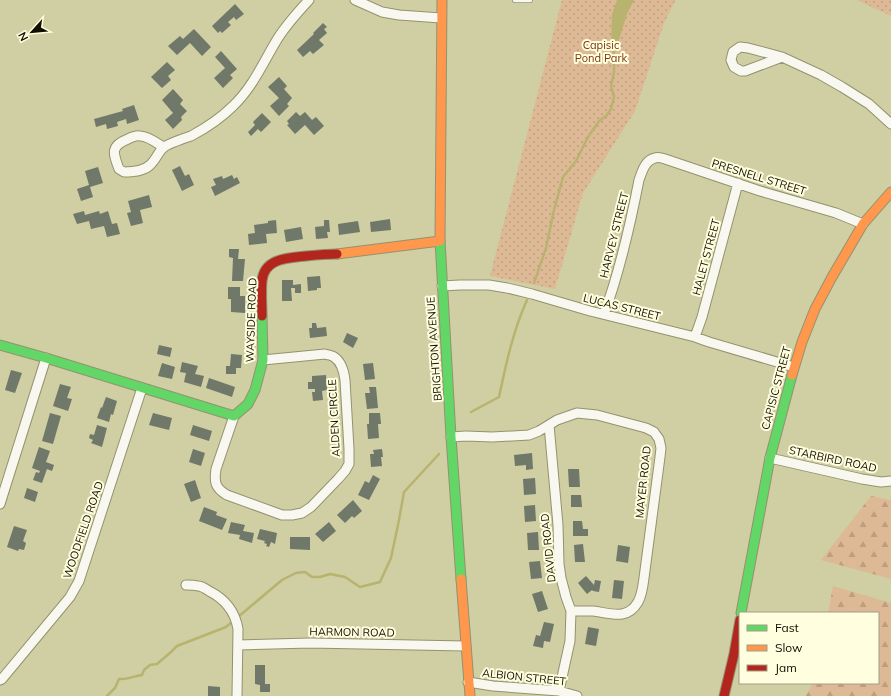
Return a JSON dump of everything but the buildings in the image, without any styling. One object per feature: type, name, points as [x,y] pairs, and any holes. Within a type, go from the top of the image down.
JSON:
[{"type":"street","points":[[163,147],[146,137],[140,136],[134,136],[121,142],[116,145],[114,151],[119,169],[124,172],[132,172],[150,165],[163,147],[192,135],[211,125],[223,116],[253,83],[286,26],[309,0]]},
{"type":"street","points":[[354,0],[382,12],[441,18]]},
{"type":"street","name":"BRIGHTON AVENUE","points":[[442,0],[440,241],[451,437],[470,696]]},
{"type":"street","points":[[782,57],[745,71],[741,71],[734,67],[731,60],[733,52],[740,47],[782,57],[821,75],[842,87],[869,104],[891,124]]},
{"type":"street","name":"PRESNELL STREET","points":[[647,161],[656,157],[664,159],[760,191],[836,213],[863,224]]},
{"type":"street","name":"HARVEY STREET","points":[[604,314],[612,294],[627,239],[639,180],[647,161]]},
{"type":"street","name":"HALET STREET","points":[[695,337],[702,317],[738,183]]},
{"type":"street","name":"CAPISIC STREET","points":[[741,612],[770,458],[802,342],[815,309],[863,224],[891,192]]},
{"type":"street","name":"WAYSIDE ROAD","points":[[234,416],[248,404],[255,390],[263,360],[262,281],[264,273],[269,266],[284,258],[343,253],[440,241]]},
{"type":"street","name":"LUCAS STREET","points":[[442,286],[489,285],[507,288],[590,311],[695,337],[794,367]]},
{"type":"street","points":[[0,346],[46,358],[234,416]]},
{"type":"street","name":"ALDEN CIRCLE","points":[[234,416],[214,476],[216,484],[220,490],[227,495],[282,515],[302,513],[311,507],[338,479],[349,464],[345,380],[344,370],[340,363],[334,356],[325,354],[263,360]]},
{"type":"street","points":[[0,504],[46,358]]},
{"type":"street","name":"WOODFIELD ROAD","points":[[0,680],[70,597],[79,581],[142,388]]},
{"type":"street","name":"MAYER ROAD","points":[[451,437],[529,435],[557,420],[577,413],[597,415],[646,428],[654,432],[659,439],[660,448],[644,578],[641,594],[637,603],[631,610],[621,615],[572,611]]},
{"type":"street","name":"DAVID ROAD","points":[[549,425],[558,525],[559,564],[566,597],[572,611],[570,641],[559,691]]},
{"type":"street","name":"STARBIRD ROAD","points":[[770,458],[862,479],[880,482],[891,481]]},
{"type":"street","points":[[186,585],[200,586],[220,597],[230,608],[237,622],[237,696]]},
{"type":"street","points":[[724,696],[739,626]]},
{"type":"street","name":"HARMON ROAD","points":[[238,645],[310,644],[466,646]]},
{"type":"street","name":"ALBION STREET","points":[[468,682],[493,686],[559,691],[577,696]]},
{"type":"lane","points":[[515,0],[530,0]]},
{"type":"green space","name":"Capisic Pond Park","points":[[562,0],[677,0],[675,1],[664,23],[635,111],[583,193],[555,289],[490,276]]},
{"type":"green space","points":[[857,0],[891,0],[891,16]]},
{"type":"green space","points":[[871,496],[891,500],[891,579],[821,560]]},
{"type":"green space","points":[[833,586],[891,603],[891,696],[806,696],[812,684],[879,684],[879,612],[828,612]]},
{"type":"shaded area","points":[[617,0],[634,0],[627,14],[613,59],[611,41],[612,14]]},
{"type":"waterway","points":[[534,283],[546,248],[563,177],[576,161],[588,137],[599,121],[606,116],[611,109],[614,97],[611,86],[614,72],[614,56]]},
{"type":"waterway","points":[[471,412],[499,397],[507,360],[527,300]]},
{"type":"waterway","points":[[107,696],[115,688],[119,679],[142,675],[144,670],[150,665],[157,664],[177,646],[226,627],[282,580],[296,573],[305,572],[312,577],[320,577],[330,574],[345,577],[360,587],[380,582],[391,558],[404,492],[439,454]]},
{"type":"traffic: fast","points":[[440,240],[451,437],[461,579]]},
{"type":"traffic: fast","points":[[0,345],[234,416],[248,404],[255,390],[263,360],[262,316]]},
{"type":"traffic: fast","points":[[741,612],[770,458],[792,375]]},
{"type":"traffic: slow","points":[[440,240],[442,0]]},
{"type":"traffic: slow","points":[[792,375],[802,342],[815,309],[832,277],[863,224],[891,192]]},
{"type":"traffic: slow","points":[[337,254],[440,241]]},
{"type":"traffic: slow","points":[[461,579],[470,696]]},
{"type":"traffic: jam","points":[[262,316],[262,281],[267,268],[272,264],[285,259],[337,254]]},
{"type":"traffic: jam","points":[[724,696],[739,626]]}]
